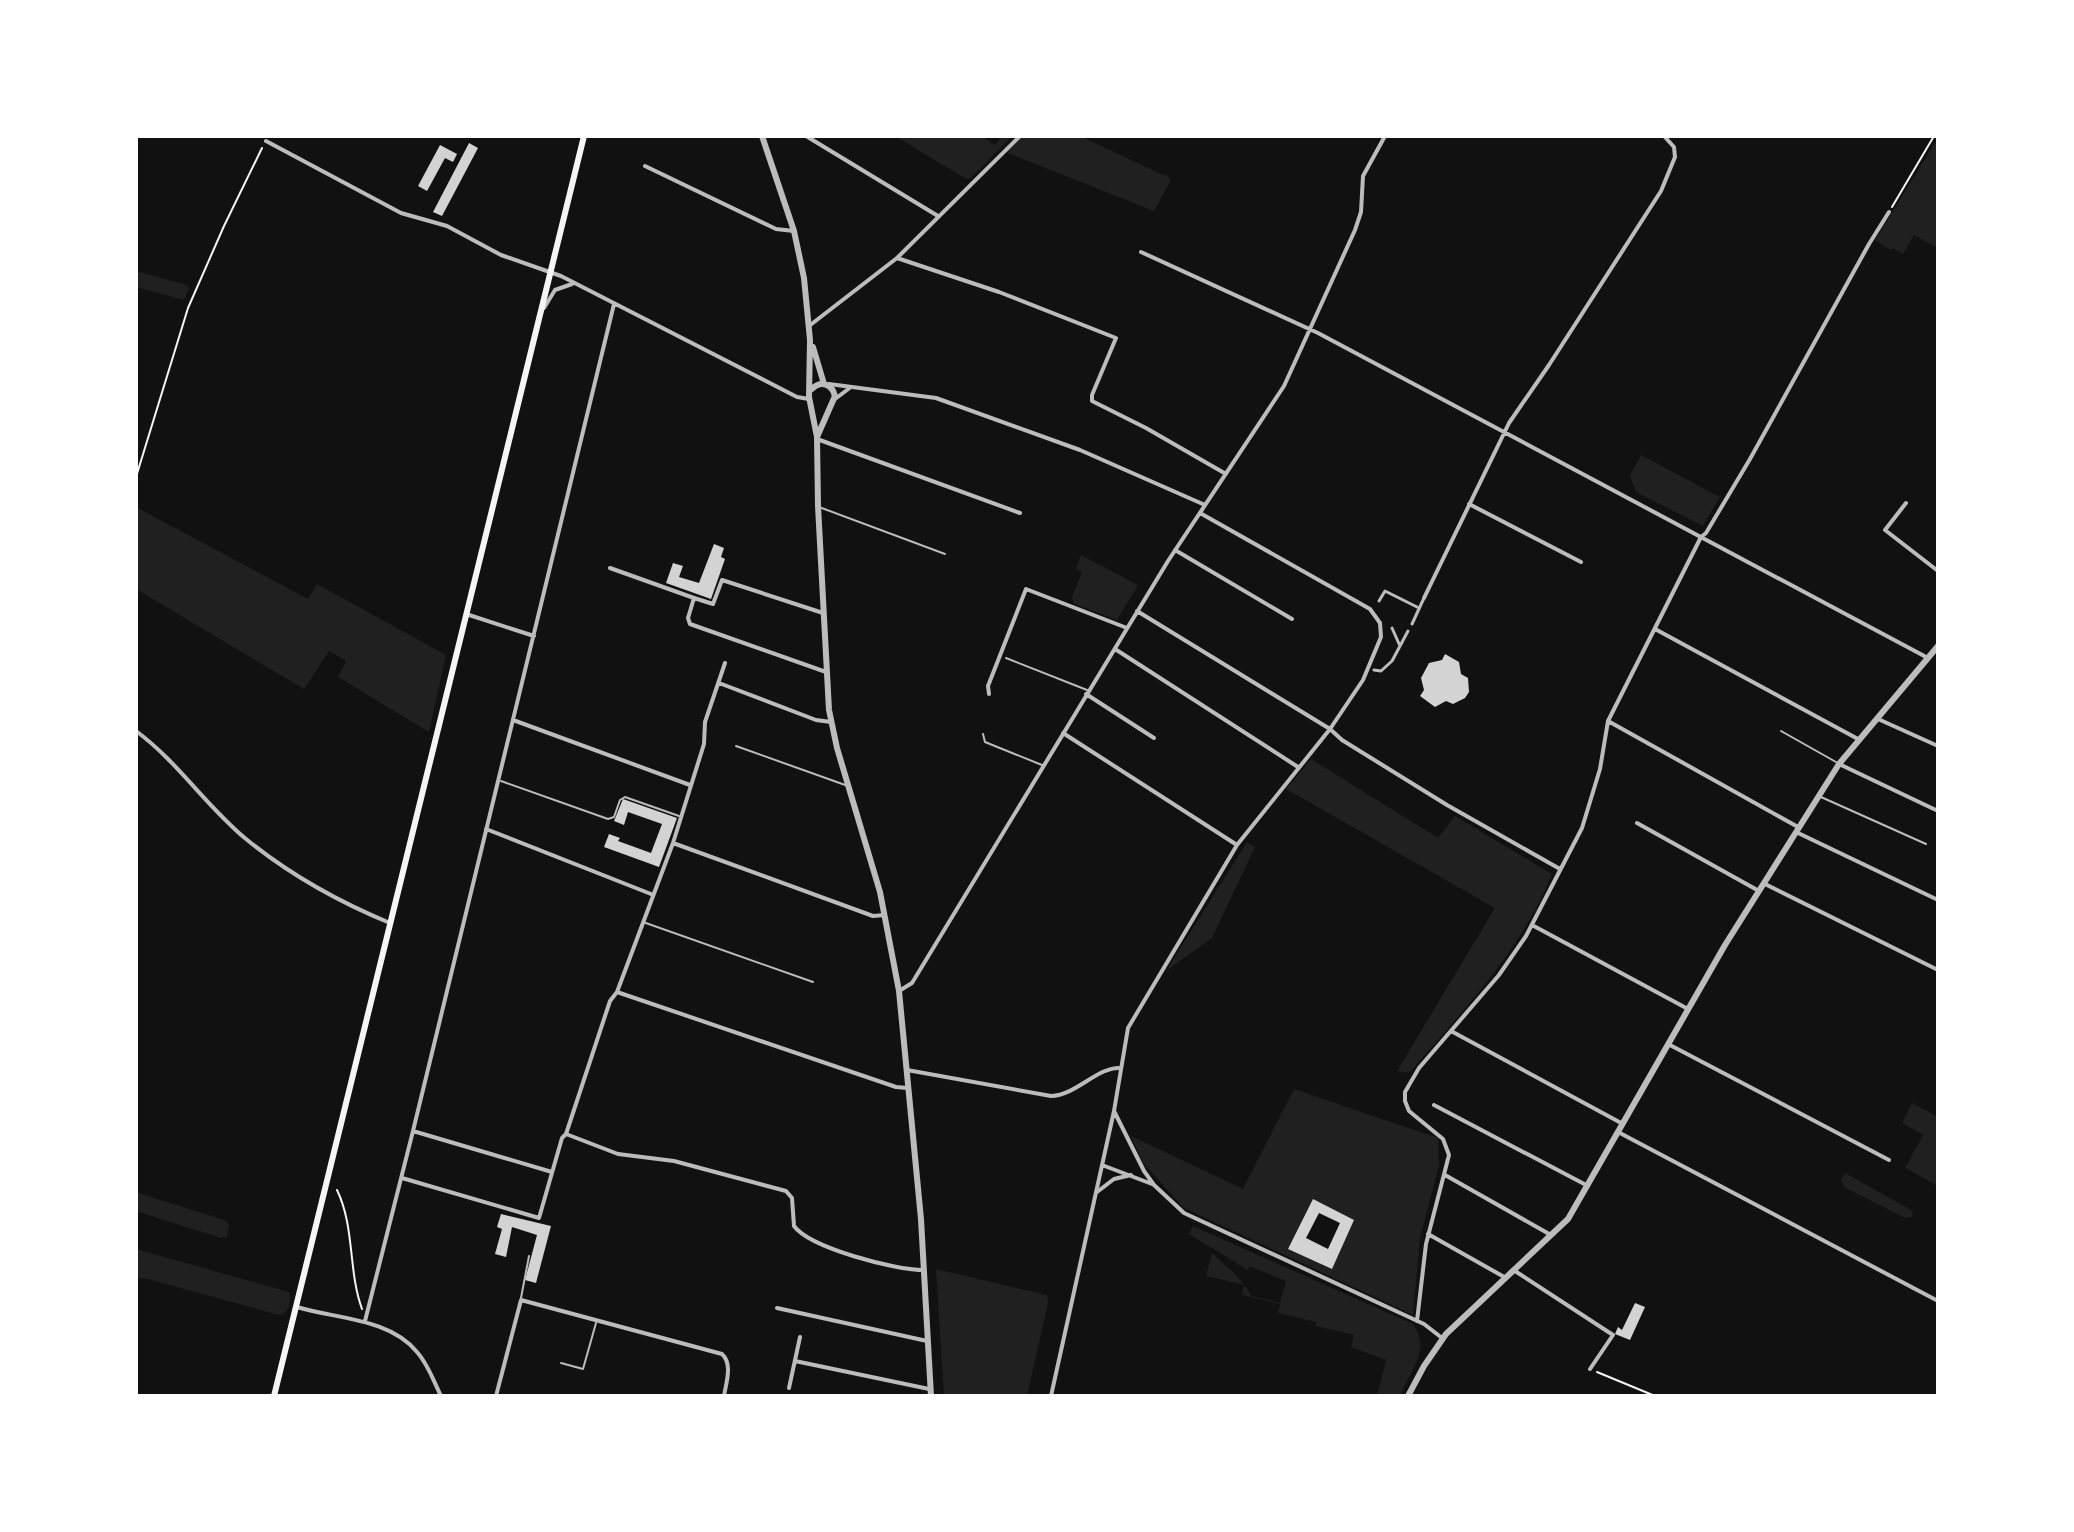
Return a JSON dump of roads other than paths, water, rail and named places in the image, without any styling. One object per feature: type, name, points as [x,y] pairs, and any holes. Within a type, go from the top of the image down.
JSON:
[{"type":"main road","points":[[274,1396],[584,136]]},
{"type":"street","points":[[762,136],[794,231],[801,262],[810,340],[809,399],[813,406],[817,438],[823,613],[831,722],[885,915],[899,991],[924,1270],[931,1393],[795,1361]]},
{"type":"street","points":[[806,136],[938,216]]},
{"type":"street","points":[[809,326],[897,258],[1020,136]]},
{"type":"street","points":[[899,991],[912,983],[1175,550],[1284,386],[1359,220],[1363,176],[1385,136]]},
{"type":"street","points":[[1412,624],[1509,423],[1661,191],[1675,157],[1674,147],[1664,136]]},
{"type":"street","points":[[266,141],[401,213],[439,223],[495,253],[550,271],[799,397],[809,399]]},
{"type":"street","points":[[645,166],[776,229],[794,231]]},
{"type":"street","points":[[1417,1321],[1428,1234],[1449,1155],[1446,1143],[1409,1111],[1405,1096],[1419,1068],[1506,967],[1532,925],[1585,818],[1600,769],[1608,721],[1701,537],[1750,459],[1889,212]]},
{"type":"street","points":[[1141,252],[1311,330],[1928,658]]},
{"type":"street","points":[[897,258],[999,292],[1116,338],[1092,401],[1226,474]]},
{"type":"street","points":[[535,331],[553,292],[561,286],[574,284]]},
{"type":"street","points":[[365,1321],[614,304]]},
{"type":"street","points":[[810,340],[825,384],[833,390],[833,402],[817,438]]},
{"type":"street","points":[[811,390],[825,384],[853,386],[943,400],[1080,450],[1205,505]]},
{"type":"street","points":[[813,406],[825,410],[853,386]]},
{"type":"street","points":[[817,438],[1020,513]]},
{"type":"street","points":[[1906,503],[1885,530],[1938,571]]},
{"type":"street","points":[[1469,504],[1581,562]]},
{"type":"street","points":[[1051,1396],[1114,1111],[1127,1032],[1237,845],[1348,704],[1365,677],[1381,637],[1378,619],[1366,606],[1200,513]]},
{"type":"street","points":[[1175,550],[1292,619]]},
{"type":"street","points":[[610,568],[713,604],[722,580],[823,613]]},
{"type":"street","points":[[989,694],[989,683],[1026,589],[1127,628]]},
{"type":"street","points":[[1379,601],[1385,591],[1419,608]]},
{"type":"street","points":[[694,598],[687,620],[690,624],[826,672]]},
{"type":"street","points":[[1137,611],[1447,805],[1560,869]]},
{"type":"street","points":[[466,614],[534,636]]},
{"type":"street","points":[[1392,628],[1400,646]]},
{"type":"street","points":[[1655,629],[1858,739]]},
{"type":"street","points":[[1374,670],[1381,671],[1388,666],[1408,631]]},
{"type":"street","points":[[1408,1396],[1421,1370],[1443,1339],[1568,1219],[1763,883],[1839,764],[1938,646]]},
{"type":"street","points":[[1115,648],[1298,767]]},
{"type":"street","points":[[402,1178],[539,1218],[562,1138],[566,1134],[610,1001],[617,992],[673,843],[704,744],[705,722],[725,663]]},
{"type":"street","points":[[719,683],[820,721],[831,722]]},
{"type":"street","points":[[1087,692],[1154,738]]},
{"type":"street","points":[[1876,717],[1938,746]]},
{"type":"street","points":[[513,720],[690,785]]},
{"type":"street","points":[[1608,721],[1797,830],[1938,900]]},
{"type":"street","points":[[136,731],[158,748],[244,838],[350,907],[390,923]]},
{"type":"street","points":[[1063,733],[1237,845]]},
{"type":"street","points":[[1839,764],[1938,811]]},
{"type":"street","points":[[1637,823],[1759,891]]},
{"type":"street","points":[[486,829],[652,894]]},
{"type":"street","points":[[673,843],[873,916],[885,915]]},
{"type":"street","points":[[1763,883],[1938,970]]},
{"type":"street","points":[[1532,925],[1688,1009]]},
{"type":"street","points":[[617,992],[815,1061],[908,1088]]},
{"type":"street","points":[[1451,1031],[1623,1124]]},
{"type":"street","points":[[1668,1044],[1889,1160]]},
{"type":"street","points":[[907,1070],[1055,1096],[1073,1091],[1110,1068],[1121,1068]]},
{"type":"street","points":[[1434,1105],[1588,1186]]},
{"type":"street","points":[[1114,1111],[1137,1159],[1154,1185],[1178,1209],[1417,1321],[1443,1339]]},
{"type":"street","points":[[413,1131],[552,1172]]},
{"type":"street","points":[[1618,1132],[1938,1301]]},
{"type":"street","points":[[566,1134],[618,1154],[674,1161],[786,1191],[792,1198],[794,1226],[806,1238],[887,1265],[924,1270]]},
{"type":"street","points":[[1102,1165],[1154,1185]]},
{"type":"street","points":[[1095,1194],[1114,1179],[1132,1175]]},
{"type":"street","points":[[1445,1175],[1553,1236]]},
{"type":"street","points":[[1428,1234],[1507,1278]]},
{"type":"street","points":[[1515,1271],[1613,1335],[1590,1369]]},
{"type":"street","points":[[496,1396],[521,1300],[722,1354],[727,1358],[728,1366],[724,1396]]},
{"type":"street","points":[[296,1307],[355,1322],[365,1321],[387,1329],[414,1348],[441,1396]]},
{"type":"street","points":[[777,1308],[928,1342]]},
{"type":"street","points":[[789,1388],[800,1337]]},
{"type":"lane","points":[[818,506],[945,554]]},
{"type":"lane","points":[[1006,658],[1087,692]]},
{"type":"lane","points":[[1781,731],[1839,764]]},
{"type":"lane","points":[[983,734],[985,742],[1043,766]]},
{"type":"lane","points":[[736,746],[849,787]]},
{"type":"lane","points":[[499,780],[608,819],[614,817],[620,800],[625,797],[681,817]]},
{"type":"lane","points":[[1819,795],[1926,844]]},
{"type":"lane","points":[[642,922],[813,982]]},
{"type":"lane","points":[[521,1300],[529,1256]]},
{"type":"lane","points":[[561,1363],[583,1369],[597,1321]]}]
